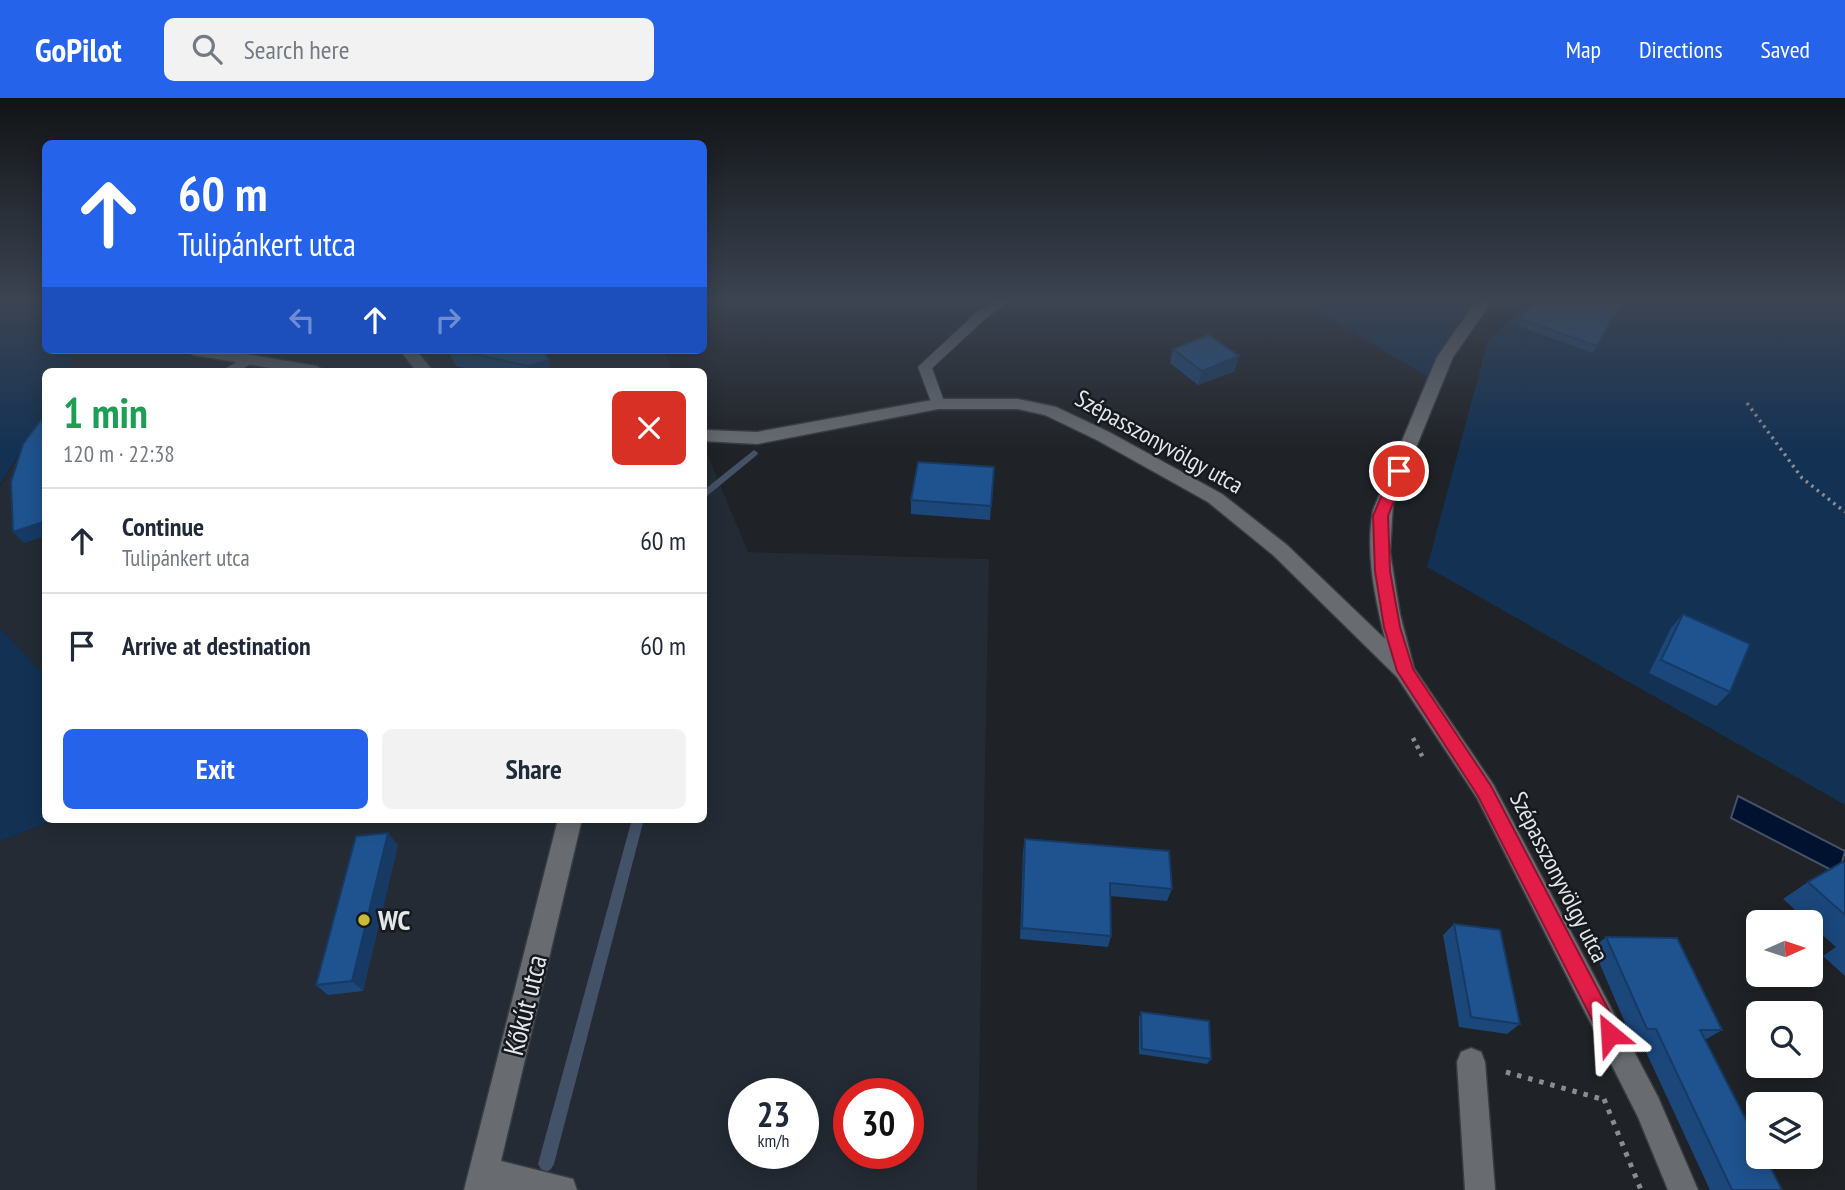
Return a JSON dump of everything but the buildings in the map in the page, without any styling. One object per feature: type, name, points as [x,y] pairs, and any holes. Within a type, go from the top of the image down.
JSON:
[{"type":"street","points":[[1405,671],[1392,627],[1383,571],[1381,516],[1435,381],[1451,351]]},
{"type":"street","points":[[218,354],[300,368]]},
{"type":"street","points":[[411,354],[423,368]]},
{"type":"street","name":"Szépasszonyvölgy utca","points":[[707,436],[757,438],[938,404],[1018,404],[1049,411],[1103,436],[1215,498],[1280,550],[1405,671],[1485,791],[1648,1107],[1683,1190]]},
{"type":"street","name":"Kőkút utca","points":[[482,1181],[569,823]]},
{"type":"street","points":[[1471,1062],[1480,1190]]},
{"type":"street","points":[[482,1181],[562,1190]]},
{"type":"lane","points":[[938,404],[925,367],[946,351]]},
{"type":"lane","points":[[233,368],[249,359]]},
{"type":"path","points":[[1747,403],[1793,467],[1827,502],[1845,512]]},
{"type":"path","points":[[1471,1062],[1604,1100]]},
{"type":"shaded area","points":[[0,351],[75,354],[70,368],[42,368],[42,415],[0,485]]},
{"type":"shaded area","points":[[1385,351],[1454,351],[1435,381]]},
{"type":"shaded area","points":[[1485,351],[1845,351],[1845,805],[1427,567]]},
{"type":"shaded area","points":[[75,354],[666,354],[671,368],[70,368]]},
{"type":"shaded area","points":[[42,415],[42,672],[0,628],[0,486]]},
{"type":"shaded area","points":[[707,453],[748,552],[989,559],[977,1190],[0,1190],[0,841],[47,823],[707,823]]},
{"type":"shaded area","points":[[0,628],[42,672],[42,823],[47,823],[0,841]]},
{"type":"shaded area","points":[[1738,796],[1845,851],[1839,874],[1731,818]]},
{"type":"waterway","points":[[707,492],[754,453]]},
{"type":"waterway","points":[[546,1164],[637,823]]},
{"type":"place","name":"WC","points":[[364,920]]},
{"type":"route","points":[[1399,471],[1381,516],[1383,571],[1392,627],[1405,671],[1485,791],[1610,1034]]}]
